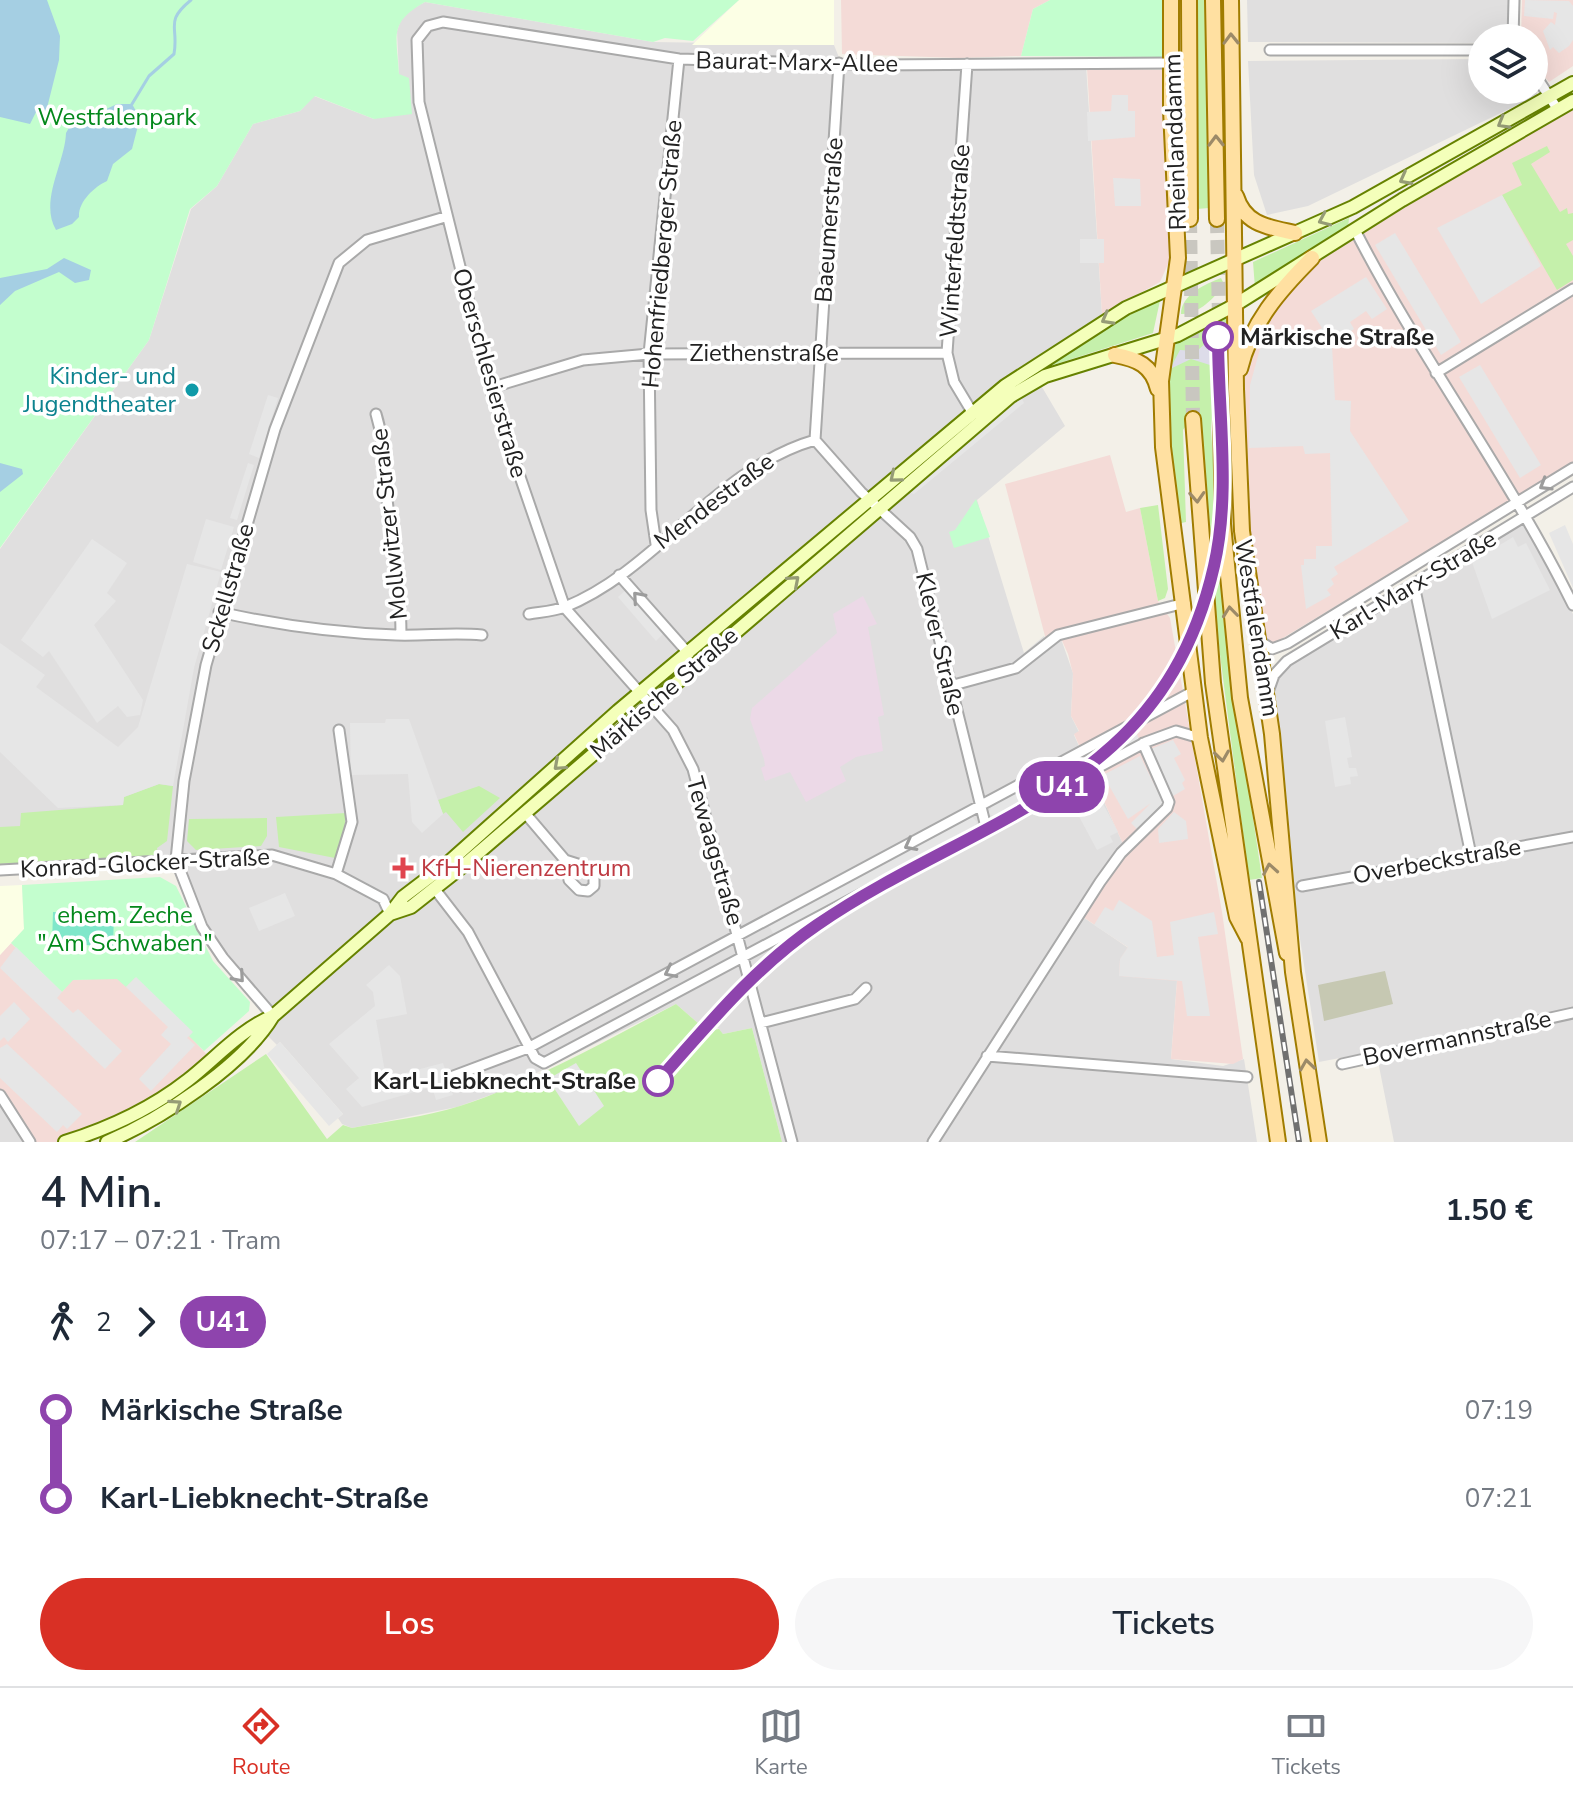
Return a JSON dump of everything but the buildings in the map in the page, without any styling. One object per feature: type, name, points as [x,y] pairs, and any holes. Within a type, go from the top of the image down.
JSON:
[{"type":"main road","name":"Rheinlanddamm","points":[[1166,338],[1176,283],[1178,221],[1172,149],[1171,0]]},
{"type":"main road","name":"Rheinlanddamm","points":[[1189,0],[1190,219]]},
{"type":"main road","name":"Rheinlanddamm","points":[[1213,0],[1217,219]]},
{"type":"main road","points":[[1231,0],[1235,259]]},
{"type":"main road","name":"Märkische Straße","points":[[390,914],[411,907],[651,707],[972,412],[1092,327],[1176,283],[1194,279],[1353,207],[1573,83]]},
{"type":"main road","name":"Märkische Straße","points":[[107,1142],[156,1118],[195,1091],[262,1034],[273,1016],[390,914],[403,897],[458,854],[638,694],[1011,396],[1045,376],[1178,335],[1235,305],[1573,101]]},
{"type":"main road","points":[[1233,173],[1237,198],[1247,217],[1264,227],[1295,233]]},
{"type":"main road","points":[[1353,207],[1355,230]]},
{"type":"main road","points":[[1236,389],[1256,326],[1277,295],[1312,258]]},
{"type":"main road","name":"Westfalendamm","points":[[1235,259],[1236,389],[1243,553],[1267,696],[1293,972],[1319,1142]]},
{"type":"main road","name":"Westfalendamm","points":[[1166,338],[1161,399],[1166,475],[1185,603],[1200,738],[1237,917],[1248,938]]},
{"type":"main road","points":[[1115,355],[1137,360],[1150,370],[1161,399]]},
{"type":"main road","name":"Westfalendamm","points":[[1193,419],[1213,683],[1278,1142]]},
{"type":"main road","name":"Westfalendamm","points":[[1221,419],[1223,524],[1240,698],[1279,924],[1293,972]]},
{"type":"main road","name":"Märkische Straße","points":[[65,1142],[109,1127],[145,1109],[187,1082],[252,1025],[273,1016]]},
{"type":"street","points":[[1513,24],[1514,0]]},
{"type":"street","name":"Baurat-Marx-Allee","points":[[428,26],[443,22],[679,59],[839,63],[1171,63]]},
{"type":"street","name":"Oberschlesierstraße","points":[[428,26],[417,40],[416,70],[421,111],[490,388],[565,608],[638,694]]},
{"type":"street","points":[[1270,50],[1468,50]]},
{"type":"street","name":"Hohenfriedberger Straße","points":[[656,544],[651,510],[649,354],[679,59]]},
{"type":"street","name":"Baeumerstraße","points":[[815,440],[839,63]]},
{"type":"street","name":"Winterfeldtstraße","points":[[967,64],[947,353],[954,382],[972,412]]},
{"type":"street","points":[[1548,93],[1558,110]]},
{"type":"street","name":"Sckellstraße","points":[[273,1016],[223,958],[202,927],[176,860],[191,734],[219,612],[275,429],[339,263],[367,240],[445,217]]},
{"type":"street","points":[[1355,230],[1436,373],[1521,510],[1573,605]]},
{"type":"street","points":[[1436,373],[1573,289]]},
{"type":"street","name":"Ziethenstraße","points":[[490,388],[583,360],[649,354],[947,353]]},
{"type":"street","name":"Mollwitzer Straße","points":[[376,414],[384,441],[387,496],[400,589],[401,635]]},
{"type":"street","points":[[815,440],[875,502]]},
{"type":"street","name":"Mendestraße","points":[[529,614],[565,608],[619,575],[719,492],[784,449],[815,440]]},
{"type":"street","name":"Karl-Marx-Straße","points":[[1267,696],[1274,675],[1287,661],[1414,585],[1521,510],[1573,468]]},
{"type":"street","name":"Karl-Marx-Straße","points":[[1257,639],[1272,649],[1288,643],[1521,510],[1573,487]]},
{"type":"street","name":"Klever Straße","points":[[875,502],[910,537],[917,549],[979,808]]},
{"type":"street","name":"Märkische Straße","points":[[619,575],[689,654]]},
{"type":"street","points":[[1414,585],[1471,855]]},
{"type":"street","points":[[950,686],[1016,668],[1058,635],[1185,603]]},
{"type":"street","points":[[219,612],[283,626],[401,635],[482,635]]},
{"type":"street","points":[[448,1078],[528,1048],[1194,691]]},
{"type":"street","name":"Tewaagstraße","points":[[638,694],[673,730],[693,769],[792,1142]]},
{"type":"street","points":[[933,1142],[1075,919],[1121,853],[1167,808],[1169,802],[1136,723]]},
{"type":"street","points":[[336,874],[352,822],[339,730]]},
{"type":"street","points":[[434,888],[468,932],[528,1048],[540,1063],[1144,743],[1176,731],[1200,738]]},
{"type":"street","points":[[979,808],[986,827]]},
{"type":"street","points":[[525,813],[565,860]]},
{"type":"street","name":"Overbeckstraße","points":[[1302,886],[1573,837]]},
{"type":"street","name":"Konrad-Glocker-Straße","points":[[0,870],[272,855],[336,874],[383,899],[390,914]]},
{"type":"street","points":[[761,1023],[855,999],[866,988]]},
{"type":"street","name":"Bovermannstraße","points":[[1342,1064],[1573,1013]]},
{"type":"street","points":[[987,1056],[1247,1077]]},
{"type":"street","points":[[0,1095],[30,1142]]},
{"type":"shaded area","points":[[739,0],[834,0],[834,45],[692,45]]},
{"type":"shaded area","points":[[841,0],[1050,0],[1033,9],[1021,56],[959,58],[842,54]]},
{"type":"shaded area","points":[[1247,0],[1509,0],[1508,24],[1468,24],[1468,43],[1248,42]]},
{"type":"shaded area","points":[[1522,0],[1573,0],[1573,66],[1549,82],[1548,24],[1521,24]]},
{"type":"shaded area","points":[[1525,0],[1569,1],[1573,6],[1573,40],[1559,53],[1553,47],[1550,50],[1548,25],[1551,22],[1555,25],[1557,13],[1554,12],[1553,19],[1524,16]]},
{"type":"shaded area","points":[[425,2],[653,42],[834,45],[842,65],[1086,65],[1102,314],[1002,383],[272,1011],[224,957],[204,925],[180,863],[0,868],[0,549],[149,340],[191,209],[217,186],[253,124],[300,111],[314,96],[374,119],[399,74],[397,31],[403,14]]},
{"type":"shaded area","points":[[1468,59],[1468,104],[1519,104],[1308,206],[1267,215],[1254,175],[1248,61]]},
{"type":"shaded area","points":[[1087,68],[1166,70],[1172,255],[1160,282],[1102,314]]},
{"type":"shaded area","points":[[1112,95],[1128,95],[1128,111],[1135,111],[1135,137],[1088,141],[1087,112],[1111,111]]},
{"type":"shaded area","points":[[1573,106],[1573,463],[1273,644],[1261,638],[1252,587],[1240,390],[1248,356],[1264,321],[1315,262]]},
{"type":"shaded area","points":[[1113,178],[1140,179],[1141,206],[1115,206]]},
{"type":"shaded area","points":[[1502,195],[1541,266],[1481,304],[1437,228]]},
{"type":"shaded area","points":[[1395,233],[1461,342],[1441,355],[1375,245]]},
{"type":"shaded area","points":[[1080,239],[1104,239],[1104,263],[1080,263]]},
{"type":"shaded area","points":[[1366,277],[1387,309],[1372,319],[1366,311],[1350,322],[1354,329],[1327,347],[1332,346],[1335,400],[1351,401],[1350,431],[1409,521],[1334,567],[1338,574],[1331,579],[1334,584],[1327,590],[1331,595],[1306,609],[1301,565],[1304,565],[1304,559],[1316,559],[1316,546],[1332,546],[1330,453],[1305,454],[1303,446],[1249,448],[1250,385],[1260,349],[1280,329],[1293,336],[1295,331],[1323,348],[1314,333],[1322,328],[1311,311]]},
{"type":"shaded area","points":[[1209,340],[1225,358],[1222,378],[1214,376],[1210,365],[1191,359],[1170,369],[1180,350],[1197,351]]},
{"type":"shaded area","points":[[1480,365],[1541,465],[1520,478],[1459,377]]},
{"type":"shaded area","points":[[1039,382],[1065,426],[977,500],[1024,653],[1044,636],[1048,645],[1060,636],[1073,673],[1071,716],[1079,732],[1074,735],[1123,844],[1074,911],[1177,981],[1171,1059],[1223,1066],[1244,1059],[1257,1142],[782,1142],[752,1028],[723,1034],[718,1028],[707,1031],[676,1004],[496,1093],[457,1107],[352,1128],[342,1124],[338,1118],[343,1114],[280,1042],[277,1045],[266,1034],[270,1025],[399,907],[869,503],[891,501]]},
{"type":"shaded area","points":[[268,395],[278,398],[259,458],[249,454]]},
{"type":"shaded area","points":[[1020,395],[1024,403],[914,494],[905,491]]},
{"type":"shaded area","points":[[1110,455],[1126,512],[1140,508],[1158,601],[1170,618],[1222,912],[1243,1059],[1233,1064],[1171,1059],[1177,981],[1119,976],[1120,959],[1128,947],[1074,911],[1123,844],[1074,734],[1079,731],[1071,716],[1073,674],[1068,654],[1060,636],[1046,640],[1005,484]]},
{"type":"shaded area","points":[[248,463],[254,465],[237,520],[230,518]]},
{"type":"shaded area","points":[[206,519],[234,527],[221,570],[193,562]]},
{"type":"shaded area","points":[[1523,523],[1573,614],[1573,1142],[1394,1142],[1376,1051],[1319,1062],[1294,900],[1273,695],[1278,677],[1294,662]]},
{"type":"shaded area","points":[[1565,525],[1573,544],[1573,588],[1549,533]]},
{"type":"shaded area","points":[[1513,537],[1518,547],[1526,543],[1550,590],[1492,619],[1472,562]]},
{"type":"shaded area","points":[[92,539],[127,563],[107,593],[116,601],[94,625],[143,700],[140,715],[127,717],[118,706],[97,723],[49,651],[43,657],[21,640]]},
{"type":"shaded area","points":[[187,564],[221,572],[194,668],[173,786],[159,784],[124,797],[123,805],[58,808],[0,752],[0,643],[45,675],[36,687],[118,747],[138,727]]},
{"type":"shaded area","points":[[627,589],[664,633],[656,641],[618,597]]},
{"type":"shaded area","points":[[863,596],[877,624],[868,627],[884,715],[878,717],[883,751],[856,757],[840,767],[846,781],[806,802],[790,772],[765,781],[761,768],[765,766],[764,759],[750,719],[752,708],[837,633],[833,614]]},
{"type":"shaded area","points":[[1345,717],[1352,757],[1347,758],[1349,768],[1356,768],[1358,776],[1350,777],[1351,784],[1335,787],[1325,721]]},
{"type":"shaded area","points":[[386,719],[409,719],[443,814],[422,833],[412,822],[408,774],[351,775],[350,723],[385,723]]},
{"type":"shaded area","points":[[1135,730],[1139,739],[995,816],[988,814],[992,806]]},
{"type":"shaded area","points":[[1173,740],[1181,754],[1174,758],[1185,780],[1182,783],[1185,789],[1173,796],[1151,749]]},
{"type":"shaded area","points":[[1140,756],[1164,804],[1138,830],[1131,823],[1151,803],[1128,819],[1103,775]]},
{"type":"shaded area","points":[[1099,796],[1118,832],[1110,836],[1113,842],[1097,850],[1075,809]]},
{"type":"shaded area","points":[[1174,812],[1186,821],[1188,839],[1159,843],[1158,829]]},
{"type":"shaded area","points":[[972,817],[977,822],[974,828],[774,935],[769,926]]},
{"type":"shaded area","points":[[22,885],[24,929],[0,955],[0,886]]},
{"type":"shaded area","points":[[285,893],[295,916],[259,931],[249,908]]},
{"type":"shaded area","points":[[1119,900],[1152,921],[1157,957],[1174,955],[1170,922],[1214,912],[1218,934],[1198,937],[1210,1016],[1187,1016],[1182,981],[1119,976],[1120,959],[1128,947],[1094,925],[1105,907],[1113,911]]},
{"type":"shaded area","points":[[11,943],[62,992],[72,980],[136,977],[210,1058],[184,1079],[108,1124],[59,1142],[34,1142],[0,1092],[0,955]]},
{"type":"shaded area","points":[[16,947],[62,992],[57,998],[73,1013],[78,1009],[122,1051],[105,1069],[0,968]]},
{"type":"shaded area","points":[[389,965],[400,976],[407,1014],[376,1020],[386,1078],[443,1063],[453,1095],[436,1100],[432,1087],[362,1107],[346,1089],[359,1078],[329,1044],[375,1006],[373,992],[366,985]]},
{"type":"shaded area","points":[[1385,971],[1393,1004],[1324,1021],[1318,985]]},
{"type":"shaded area","points":[[136,977],[193,1032],[187,1038],[195,1045],[151,1091],[139,1079],[171,1044],[161,1035],[168,1027],[126,987]]},
{"type":"shaded area","points":[[14,1002],[30,1019],[8,1042],[4,1037],[0,1041],[0,1016]]},
{"type":"shaded area","points":[[280,1042],[343,1114],[329,1126],[267,1054]]},
{"type":"shaded area","points":[[7,1044],[82,1114],[67,1129],[63,1125],[57,1132],[0,1078],[0,1048]]},
{"type":"shaded area","points":[[576,1063],[604,1106],[579,1126],[548,1079]]},
{"type":"shaded area","points":[[0,1099],[28,1142],[0,1142]]},
{"type":"green space","name":"Westfalenpark","points":[[0,0],[739,0],[693,41],[665,38],[653,42],[425,2],[405,17],[397,31],[399,74],[409,78],[412,114],[374,119],[315,96],[300,111],[253,124],[217,186],[190,209],[149,340],[0,548]]},
{"type":"green space","points":[[1050,0],[1164,0],[1164,57],[1021,56],[1033,9]]},
{"type":"green space","points":[[1196,0],[1206,0],[1209,208],[1197,209]]},
{"type":"green space","points":[[1547,146],[1550,152],[1531,164],[1560,212],[1567,208],[1568,214],[1573,213],[1573,240],[1566,244],[1573,256],[1573,280],[1557,290],[1502,195],[1522,185],[1512,163]]},
{"type":"green space","points":[[1349,218],[1348,229],[1255,288],[1253,262]]},
{"type":"green space","points":[[1221,278],[1224,284],[1211,300],[1194,312],[1181,314],[1189,296]]},
{"type":"green space","points":[[1161,296],[1153,333],[1053,365],[1049,361]]},
{"type":"green space","points":[[1231,315],[1231,425],[1212,415],[1211,430],[1224,625],[1262,878],[1249,880],[1218,639],[1201,416],[1190,420],[1183,430],[1186,522],[1177,524],[1166,399],[1171,347]]},
{"type":"green space","points":[[976,499],[990,537],[954,548],[949,532],[955,530]]},
{"type":"green space","points":[[1158,505],[1168,589],[1165,598],[1158,601],[1140,508]]},
{"type":"green space","points":[[159,784],[173,786],[167,841],[157,848],[158,855],[0,864],[0,827],[20,826],[21,813],[123,805],[124,797]]},
{"type":"green space","points":[[479,786],[500,798],[463,832],[446,812],[443,814],[438,800]]},
{"type":"green space","points":[[346,813],[344,832],[335,858],[279,847],[276,817]]},
{"type":"green space","points":[[267,818],[267,836],[261,846],[196,850],[187,841],[189,819]]},
{"type":"green space","name":"ehem. Zeche \"Am Schwaben\"","points":[[160,877],[176,886],[213,961],[250,1002],[249,1011],[204,1051],[189,1036],[192,1032],[135,978],[126,987],[117,979],[73,980],[62,992],[11,943],[24,929],[22,885]]},
{"type":"green space","points":[[53,912],[114,914],[113,946],[52,944]]},
{"type":"green space","points":[[676,1004],[707,1031],[719,1029],[723,1034],[752,1028],[782,1142],[135,1142],[266,1054],[327,1139],[343,1125],[352,1128],[420,1116],[488,1096],[570,1060]]},
{"type":"water","points":[[0,0],[47,0],[60,36],[59,60],[47,108],[44,114],[36,112],[30,124],[0,117]]},
{"type":"water","points":[[117,104],[132,104],[140,118],[132,149],[113,164],[107,181],[88,196],[81,206],[79,217],[72,224],[56,230],[50,207],[51,194],[66,133],[70,126]]},
{"type":"water","points":[[64,258],[91,270],[89,280],[75,283],[59,272],[15,291],[0,305],[0,278],[47,269]]},
{"type":"water","points":[[0,463],[22,469],[23,474],[0,492]]},
{"type":"waterway","points":[[132,104],[149,76],[174,54],[175,19],[191,0]]},
{"type":"waterway","points":[[44,114],[51,119]]},
{"type":"tunnel","points":[[1190,219],[1193,419]]},
{"type":"tunnel","points":[[1217,219],[1221,419]]},
{"type":"railway","points":[[1259,882],[1299,1142]]},
{"type":"tram line","name":"U41","points":[[658,1081],[763,968],[817,925],[1052,795],[1116,745],[1138,719],[1179,660],[1205,603],[1215,562],[1221,504],[1218,337]]},
{"type":"place","name":"Märkische Straße","points":[[1218,337]]},
{"type":"place","name":"Kinder- und Jugendtheater","points":[[192,390]]},
{"type":"place","name":"KfH-Nierenzentrum","points":[[403,868]]},
{"type":"place","name":"Karl-Liebknecht-Straße","points":[[658,1081]]}]
